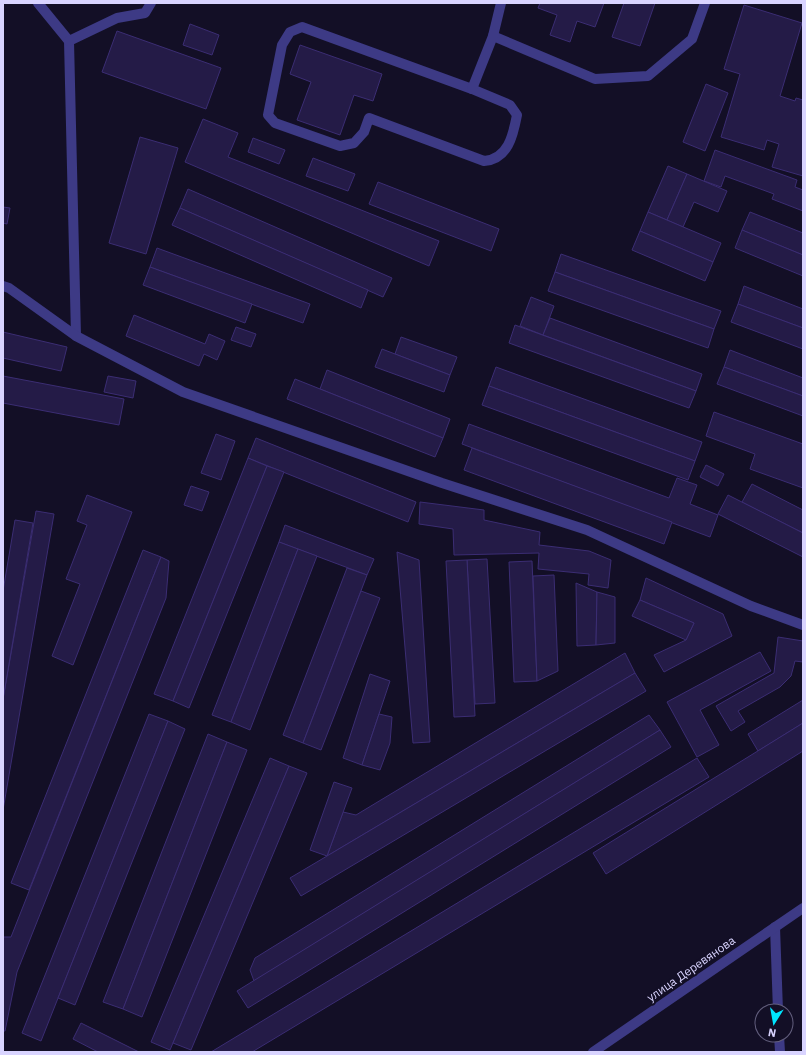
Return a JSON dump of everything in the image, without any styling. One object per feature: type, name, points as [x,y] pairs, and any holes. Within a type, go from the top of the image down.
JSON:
[{"type":"street","points":[[38,3],[69,41],[76,336]]},
{"type":"street","points":[[69,41],[117,18],[145,13],[151,3]]},
{"type":"street","points":[[472,89],[493,36],[501,3]]},
{"type":"street","points":[[493,36],[595,79],[648,76],[692,39],[705,3]]},
{"type":"street","points":[[302,27],[472,89],[510,105],[517,115],[504,153],[494,160],[484,161],[369,118],[364,132],[354,143],[340,146],[275,124],[268,115],[282,45],[290,32],[302,27]]},
{"type":"street","points":[[3,286],[9,288],[76,336],[183,392],[442,483],[588,530],[751,606],[803,625]]},
{"type":"street","name":"улица Деревянова","points":[[593,1052],[803,908]]},
{"type":"street","points":[[775,927],[778,1003]]},
{"type":"building","points":[[540,3],[604,3],[595,27],[577,21],[570,42],[550,35],[557,15],[538,8]]},
{"type":"building","points":[[624,3],[655,3],[640,46],[612,37]]},
{"type":"building","points":[[744,5],[802,23],[780,96],[795,101],[796,98],[803,100],[803,176],[772,167],[779,144],[767,140],[764,150],[721,137],[740,74],[724,69]]},
{"type":"building","points":[[190,24],[219,35],[212,55],[183,45]]},
{"type":"building","points":[[117,31],[221,68],[206,109],[102,72]]},
{"type":"building","points":[[300,45],[382,74],[373,101],[354,95],[340,135],[297,120],[311,82],[290,74]]},
{"type":"building","points":[[706,84],[728,93],[705,151],[683,142]]},
{"type":"building","points":[[203,119],[238,133],[228,157],[439,241],[429,266],[185,162]]},
{"type":"building","points":[[140,137],[178,148],[146,254],[109,243]]},
{"type":"building","points":[[253,138],[285,150],[279,164],[248,152]]},
{"type":"building","points":[[715,150],[797,180],[795,187],[803,190],[803,211],[772,199],[774,194],[725,176],[721,187],[704,181]]},
{"type":"building","points":[[313,158],[355,174],[348,191],[306,176]]},
{"type":"building","points":[[668,166],[687,174],[667,220],[648,212]]},
{"type":"building","points":[[687,174],[727,191],[718,212],[694,202],[683,227],[667,220]]},
{"type":"building","points":[[378,182],[499,229],[491,251],[369,204]]},
{"type":"building","points":[[188,189],[392,278],[383,297],[180,208]]},
{"type":"building","points":[[3,207],[10,208],[7,224],[3,223]]},
{"type":"building","points":[[180,208],[368,290],[361,308],[172,225]]},
{"type":"building","points":[[648,212],[721,243],[713,262],[640,231]]},
{"type":"building","points":[[750,212],[803,233],[803,255],[742,230]]},
{"type":"building","points":[[742,230],[803,255],[803,276],[735,248]]},
{"type":"building","points":[[640,231],[713,262],[705,281],[632,250]]},
{"type":"building","points":[[157,248],[310,304],[303,323],[150,267]]},
{"type":"building","points":[[561,254],[721,311],[714,329],[555,272]]},
{"type":"building","points":[[150,267],[252,304],[245,323],[143,285]]},
{"type":"building","points":[[555,272],[714,329],[708,348],[548,291]]},
{"type":"building","points":[[744,286],[803,309],[803,328],[738,304]]},
{"type":"building","points":[[531,297],[554,306],[543,335],[520,326]]},
{"type":"building","points":[[738,304],[803,328],[803,349],[731,322]]},
{"type":"building","points":[[134,315],[205,344],[209,334],[225,341],[217,360],[204,354],[199,366],[126,336]]},
{"type":"building","points":[[550,318],[702,374],[696,391],[543,335]]},
{"type":"building","points":[[515,325],[696,391],[689,408],[509,343]]},
{"type":"building","points":[[236,327],[256,334],[251,347],[231,340]]},
{"type":"building","points":[[3,332],[67,347],[61,371],[3,358]]},
{"type":"building","points":[[401,337],[457,357],[450,375],[395,354]]},
{"type":"building","points":[[382,349],[450,375],[444,392],[375,367]]},
{"type":"building","points":[[730,350],[803,378],[803,396],[724,367]]},
{"type":"building","points":[[496,367],[702,442],[695,461],[489,386]]},
{"type":"building","points":[[724,367],[803,396],[803,416],[717,384]]},
{"type":"building","points":[[327,370],[450,419],[443,438],[320,389]]},
{"type":"building","points":[[3,376],[124,399],[119,425],[3,403]]},
{"type":"building","points":[[108,376],[136,381],[133,398],[104,392]]},
{"type":"building","points":[[295,379],[443,438],[435,457],[287,399]]},
{"type":"building","points":[[489,386],[695,461],[688,480],[482,405]]},
{"type":"building","points":[[714,412],[803,444],[803,488],[750,469],[755,454],[706,436]]},
{"type":"building","points":[[469,424],[669,498],[677,478],[697,485],[690,504],[718,515],[710,537],[462,444]]},
{"type":"building","points":[[216,434],[235,441],[221,480],[201,473]]},
{"type":"building","points":[[256,438],[416,502],[408,522],[248,458]]},
{"type":"building","points":[[472,448],[672,522],[664,544],[464,470]]},
{"type":"building","points":[[248,458],[267,466],[173,701],[154,694]]},
{"type":"building","points":[[706,465],[724,474],[718,486],[700,477]]},
{"type":"building","points":[[267,466],[284,472],[189,708],[173,701]]},
{"type":"building","points":[[752,484],[803,510],[803,533],[742,502]]},
{"type":"building","points":[[191,486],[209,492],[202,511],[184,505]]},
{"type":"building","points":[[87,495],[132,512],[73,665],[52,656],[80,584],[66,579],[87,525],[77,521]]},
{"type":"building","points":[[728,495],[803,533],[803,557],[718,514]]},
{"type":"building","points":[[420,502],[484,510],[484,520],[540,532],[539,545],[589,551],[611,560],[608,588],[588,585],[589,574],[538,569],[539,553],[454,555],[453,529],[419,524]]},
{"type":"building","points":[[36,511],[54,514],[3,810],[3,699]]},
{"type":"building","points":[[15,520],[33,523],[3,699],[3,591]]},
{"type":"building","points":[[285,525],[374,559],[367,575],[279,542]]},
{"type":"building","points":[[279,542],[298,549],[231,722],[212,715]]},
{"type":"building","points":[[298,549],[317,556],[250,730],[231,722]]},
{"type":"building","points":[[143,550],[161,557],[29,890],[11,883]]},
{"type":"building","points":[[397,552],[419,560],[430,742],[413,743]]},
{"type":"building","points":[[161,557],[169,561],[166,598],[17,972],[5,1031],[3,1031],[3,937],[11,937]]},
{"type":"building","points":[[487,559],[495,703],[475,704],[467,560]]},
{"type":"building","points":[[467,560],[475,716],[454,717],[446,561]]},
{"type":"building","points":[[532,561],[537,681],[514,682],[509,562]]},
{"type":"building","points":[[347,568],[367,575],[303,743],[283,735]]},
{"type":"building","points":[[554,575],[558,671],[537,681],[533,576]]},
{"type":"building","points":[[646,578],[723,614],[732,636],[664,672],[654,655],[686,640],[694,623],[640,600]]},
{"type":"building","points":[[576,583],[597,592],[596,645],[577,646]]},
{"type":"building","points":[[361,591],[380,598],[321,750],[303,743]]},
{"type":"building","points":[[597,592],[615,597],[615,643],[596,645]]},
{"type":"building","points":[[640,600],[694,623],[686,640],[632,616]]},
{"type":"building","points":[[778,637],[803,641],[803,662],[795,661],[791,676],[780,687],[738,711],[745,722],[731,731],[716,706],[774,673]]},
{"type":"building","points":[[760,652],[771,671],[700,710],[719,745],[697,757],[667,702]]},
{"type":"building","points":[[625,653],[635,673],[327,856],[343,812],[356,815]]},
{"type":"building","points":[[635,673],[646,691],[301,896],[290,878]]},
{"type":"building","points":[[370,674],[390,681],[362,765],[343,758]]},
{"type":"building","points":[[803,700],[803,723],[758,751],[748,734]]},
{"type":"building","points":[[149,714],[168,721],[41,1041],[22,1033]]},
{"type":"building","points":[[379,714],[392,717],[390,743],[380,770],[362,765]]},
{"type":"building","points":[[649,715],[660,730],[254,981],[250,970],[255,958]]},
{"type":"building","points":[[168,721],[185,729],[75,1005],[58,998]]},
{"type":"building","points":[[803,723],[803,751],[606,874],[593,853]]},
{"type":"building","points":[[660,730],[671,747],[248,1008],[237,991]]},
{"type":"building","points":[[208,734],[227,742],[123,1009],[103,1002]]},
{"type":"building","points":[[227,742],[247,750],[142,1017],[123,1009]]},
{"type":"building","points":[[270,758],[289,766],[170,1050],[151,1042]]},
{"type":"building","points":[[697,758],[709,777],[252,1052],[211,1052]]},
{"type":"building","points":[[289,766],[307,773],[191,1050],[173,1043]]},
{"type":"building","points":[[334,782],[352,788],[327,856],[310,850]]},
{"type":"building","points":[[81,1023],[139,1052],[98,1052],[73,1039]]}]
